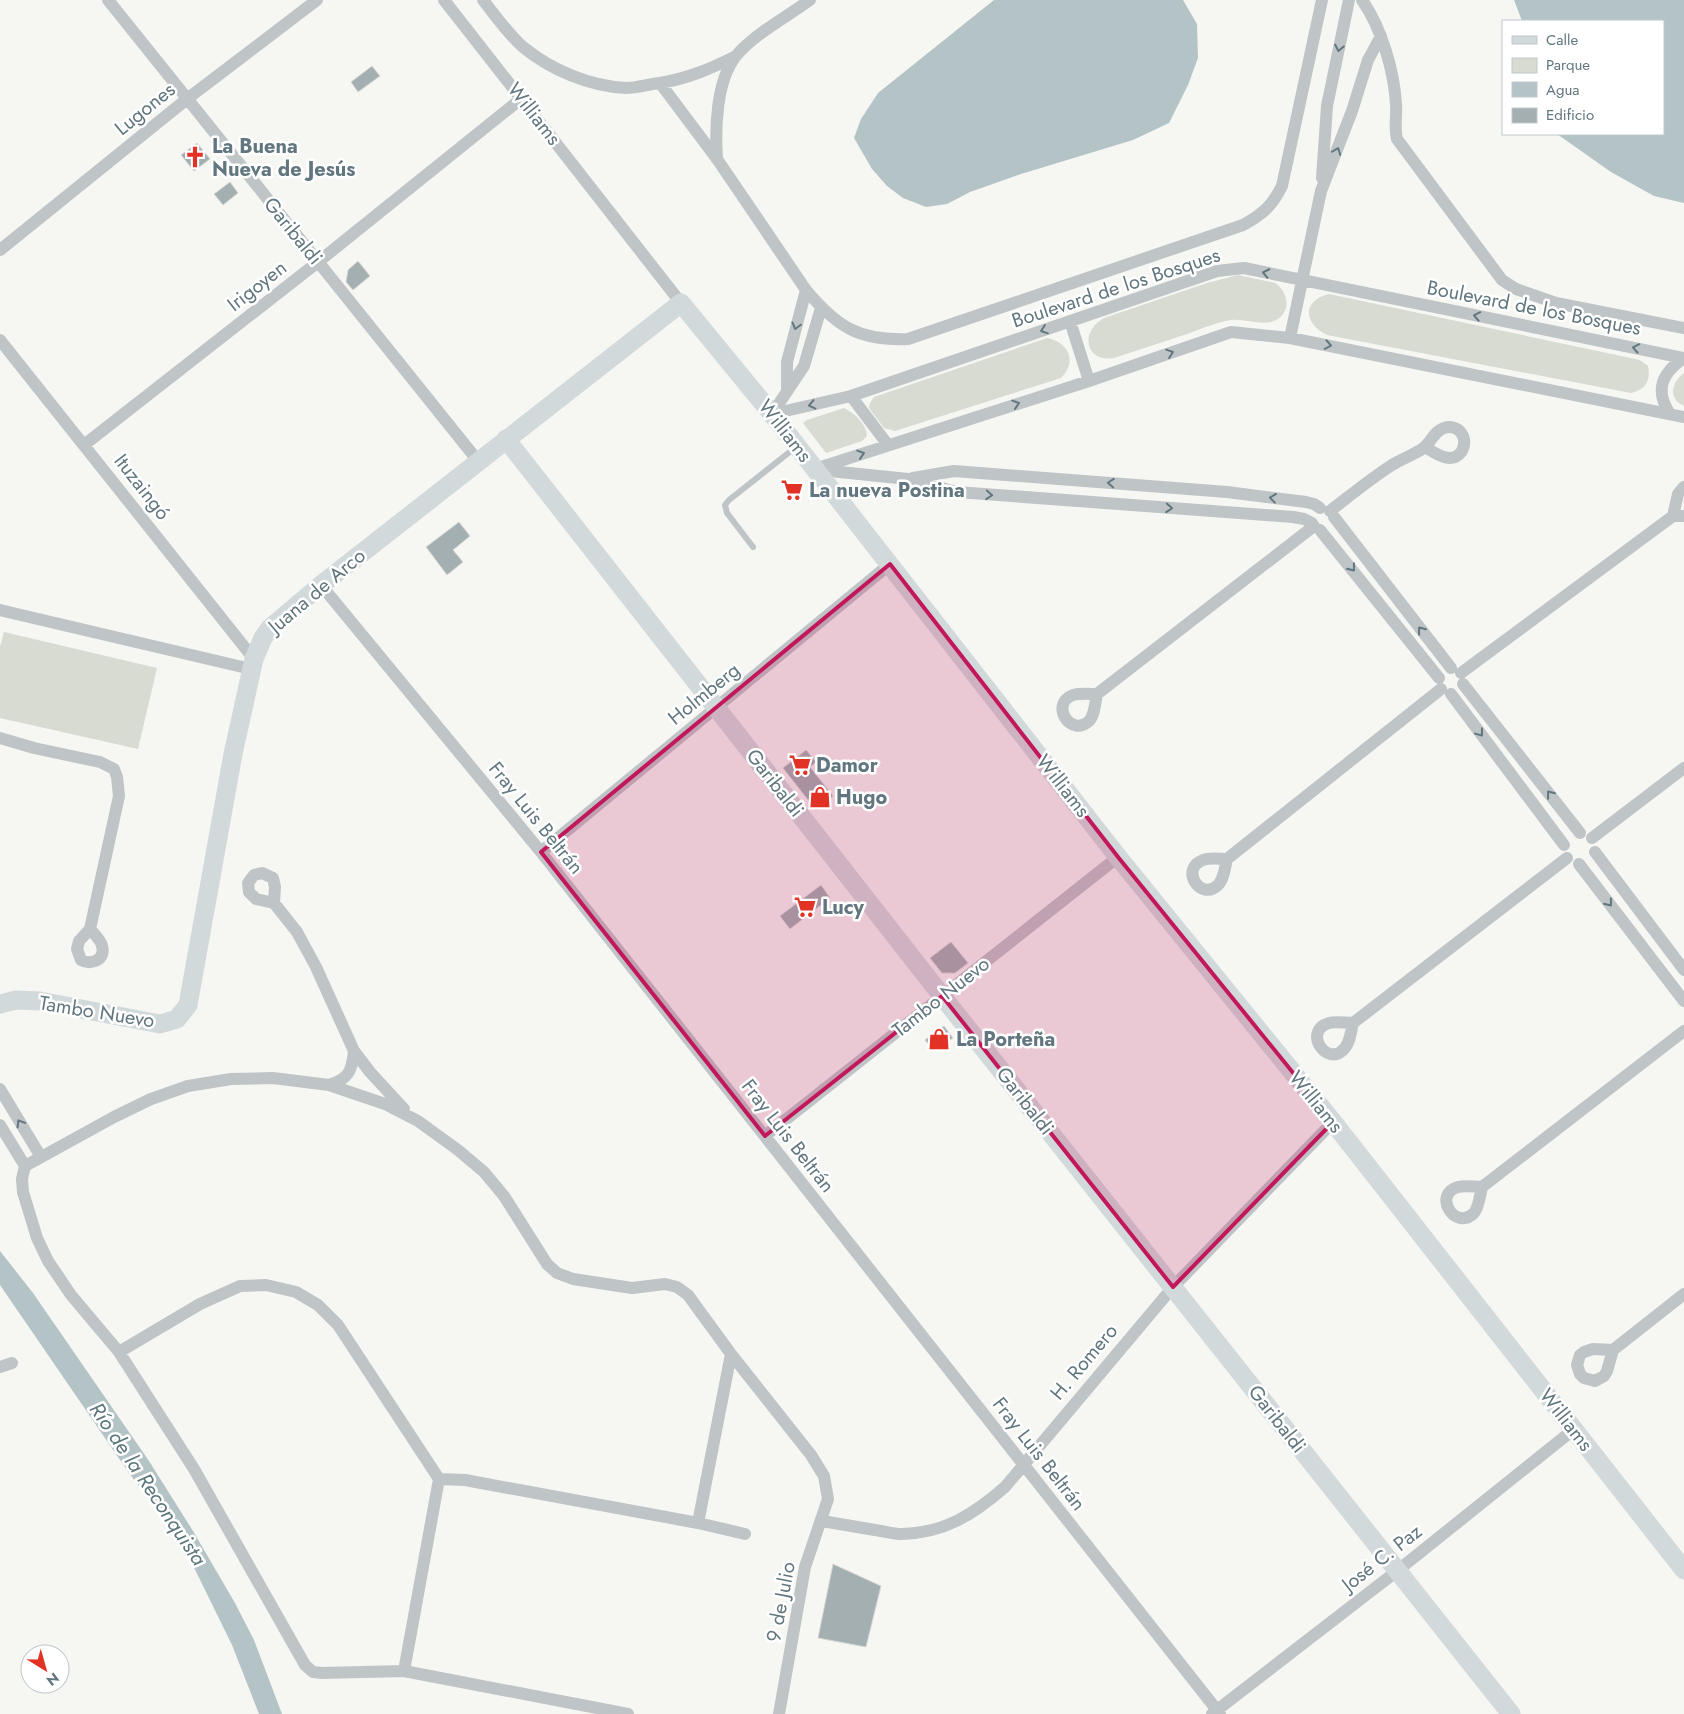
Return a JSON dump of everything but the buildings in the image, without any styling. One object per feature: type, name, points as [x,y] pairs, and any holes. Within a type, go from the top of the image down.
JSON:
[{"type":"street","name":"Garibaldi","points":[[108,0],[478,461]]},
{"type":"street","name":"Lugones","points":[[0,250],[188,99],[317,0]]},
{"type":"street","name":"Williams","points":[[444,0],[681,303],[772,414],[890,564],[1118,857],[1332,1122],[1684,1570]]},
{"type":"street","points":[[482,0],[523,47],[549,65],[573,77],[603,85],[627,88],[684,78],[700,73],[736,56],[753,40],[810,0]]},
{"type":"street","points":[[660,83],[717,159],[806,290],[821,308],[844,327],[865,336],[886,340],[908,339],[1243,225],[1260,215],[1274,202],[1282,186],[1322,0]]},
{"type":"street","points":[[1321,191],[1327,106],[1349,0]]},
{"type":"street","points":[[1362,0],[1369,9],[1381,36],[1393,79],[1397,138],[1502,280],[1516,289],[1556,302],[1684,328]]},
{"type":"street","points":[[1290,338],[1321,191],[1352,111],[1368,60],[1381,36]]},
{"type":"street","points":[[717,159],[715,132],[719,98],[724,80],[736,56]]},
{"type":"street","name":"Irigoyen","points":[[84,445],[318,262],[522,98]]},
{"type":"street","name":"Boulevard de los Bosques","points":[[772,414],[851,396],[1218,271],[1244,268],[1684,358]]},
{"type":"street","points":[[787,390],[787,362],[806,290]]},
{"type":"street","name":"Juana de Arco","points":[[178,1020],[188,1004],[233,754],[253,664],[263,638],[270,628],[321,585],[681,303]]},
{"type":"street","points":[[772,414],[804,366],[821,308]]},
{"type":"street","points":[[1070,321],[1089,381]]},
{"type":"street","points":[[815,469],[1089,381],[1231,332],[1290,338],[1684,417]]},
{"type":"street","name":"Ituzaingó","points":[[0,340],[84,445],[253,664]]},
{"type":"street","points":[[1670,414],[1664,405],[1661,395],[1662,384],[1672,366],[1684,358]]},
{"type":"street","points":[[851,396],[888,445]]},
{"type":"street","name":"Garibaldi","points":[[506,439],[942,996],[1511,1714]]},
{"type":"street","points":[[908,479],[954,471],[1227,492],[1314,504],[1328,512],[1580,832],[1592,838],[1596,847],[1590,861],[1575,864],[1568,858],[1565,854],[1564,845],[1444,687],[1316,526],[1314,512],[1328,512],[1392,465],[1424,447]]},
{"type":"street","points":[[815,469],[908,479],[957,492],[1293,517],[1304,519],[1316,526],[1328,529],[1333,524],[1328,512]]},
{"type":"street","points":[[1458,675],[1678,516],[1678,494],[1684,487]]},
{"type":"street","points":[[1097,694],[1316,526]]},
{"type":"street","name":"Holmberg","points":[[540,852],[890,564]]},
{"type":"street","name":"Fray Luis Beltrán","points":[[321,585],[540,852],[1023,1464],[1216,1713]]},
{"type":"street","points":[[0,610],[253,664]]},
{"type":"street","points":[[1444,687],[1443,671],[1458,675]]},
{"type":"street","points":[[1444,687],[1459,691],[1458,675]]},
{"type":"street","points":[[1227,859],[1444,687]]},
{"type":"street","points":[[0,738],[34,748],[100,762],[114,769],[119,796],[90,929]]},
{"type":"street","points":[[1592,838],[1684,768]]},
{"type":"street","points":[[1564,845],[1570,836],[1580,832]]},
{"type":"street","points":[[1595,852],[1684,970]]},
{"type":"street","name":"Tambo Nuevo","points":[[764,1136],[1118,857]]},
{"type":"street","points":[[1353,1023],[1568,858]]},
{"type":"street","points":[[1580,864],[1684,1001]]},
{"type":"street","points":[[274,903],[297,932],[316,967],[354,1051],[394,1100],[418,1122]]},
{"type":"street","name":"Tambo Nuevo","points":[[8,1002],[40,1001],[160,1024],[178,1020]]},
{"type":"street","points":[[1482,1187],[1684,1031]]},
{"type":"street","points":[[328,1085],[343,1080],[348,1074],[353,1062],[354,1051]]},
{"type":"street","points":[[25,1166],[136,1106],[188,1086],[231,1079],[273,1078],[328,1085],[386,1104],[418,1122],[458,1150],[484,1172],[504,1196],[547,1264],[557,1273],[573,1279],[632,1288],[666,1284],[676,1287],[688,1295],[731,1354],[698,1523]]},
{"type":"street","points":[[0,1089],[41,1158]]},
{"type":"street","name":"H. Romero","points":[[822,1521],[901,1534],[927,1532],[967,1517],[986,1504],[1005,1487],[1173,1287],[1332,1122]]},
{"type":"street","points":[[0,1126],[25,1166],[22,1179],[23,1192],[37,1238],[48,1261],[71,1294],[118,1352],[194,1468],[305,1665],[313,1672],[322,1673],[404,1671],[628,1714]]},
{"type":"street","points":[[118,1352],[200,1304],[234,1288],[253,1285],[266,1285],[296,1292],[318,1305],[338,1325],[439,1479],[404,1671]]},
{"type":"street","points":[[1613,1350],[1684,1294]]},
{"type":"street","name":"9 de Julio","points":[[731,1354],[820,1466],[824,1476],[828,1499],[805,1567],[778,1714]]},
{"type":"street","name":"José C. Paz","points":[[1216,1713],[1573,1430]]},
{"type":"street","points":[[439,1479],[466,1480],[698,1523],[745,1534]]},
{"type":"lane","points":[[753,547],[727,513],[725,506],[729,500],[797,447]]},
{"type":"highlighted area","points":[[890,564],[1118,857],[1333,1122],[1173,1287],[942,996],[765,1136],[541,852]]},
{"type":"green space","points":[[1238,275],[1275,283],[1285,296],[1286,307],[1281,316],[1276,320],[1265,323],[1236,320],[1221,322],[1114,358],[1097,356],[1089,346],[1091,331],[1104,318],[1207,283]]},
{"type":"green space","points":[[1329,294],[1640,360],[1648,366],[1648,380],[1644,387],[1631,393],[1327,335],[1314,325],[1309,313],[1310,307],[1314,302],[1320,297]]},
{"type":"green space","points":[[1047,338],[1060,344],[1068,353],[1069,365],[1061,378],[895,431],[884,428],[869,408],[874,397]]},
{"type":"green space","points":[[1684,373],[1684,406],[1675,399],[1673,391],[1676,381]]},
{"type":"green space","points":[[844,408],[859,419],[865,427],[867,436],[862,441],[826,453],[803,423]]},
{"type":"green space","points":[[4,632],[157,668],[138,749],[0,718],[0,647]]},
{"type":"water","points":[[994,0],[1183,0],[1197,24],[1198,58],[1188,85],[1169,123],[1133,140],[1021,174],[970,192],[947,204],[926,207],[903,198],[887,186],[872,169],[854,138],[861,119],[878,93]]},
{"type":"water","points":[[1514,0],[1684,0],[1684,203],[1654,196],[1611,172],[1558,135],[1664,135],[1664,20],[1522,20]]},
{"type":"water","name":"Río de la Reconquista","points":[[0,1251],[33,1293],[149,1461],[193,1531],[254,1640],[282,1714],[259,1714],[232,1645],[181,1541],[129,1473],[0,1285]]},
{"type":"place","name":"La Buena Nueva de Jesús","points":[[195,157]]},
{"type":"place","name":"La nueva Postina","points":[[792,490]]},
{"type":"place","name":"Damor","points":[[800,765]]},
{"type":"place","name":"Hugo","points":[[820,797]]},
{"type":"place","name":"Lucy","points":[[805,907]]},
{"type":"place","name":"La Porteña","points":[[939,1039]]}]
